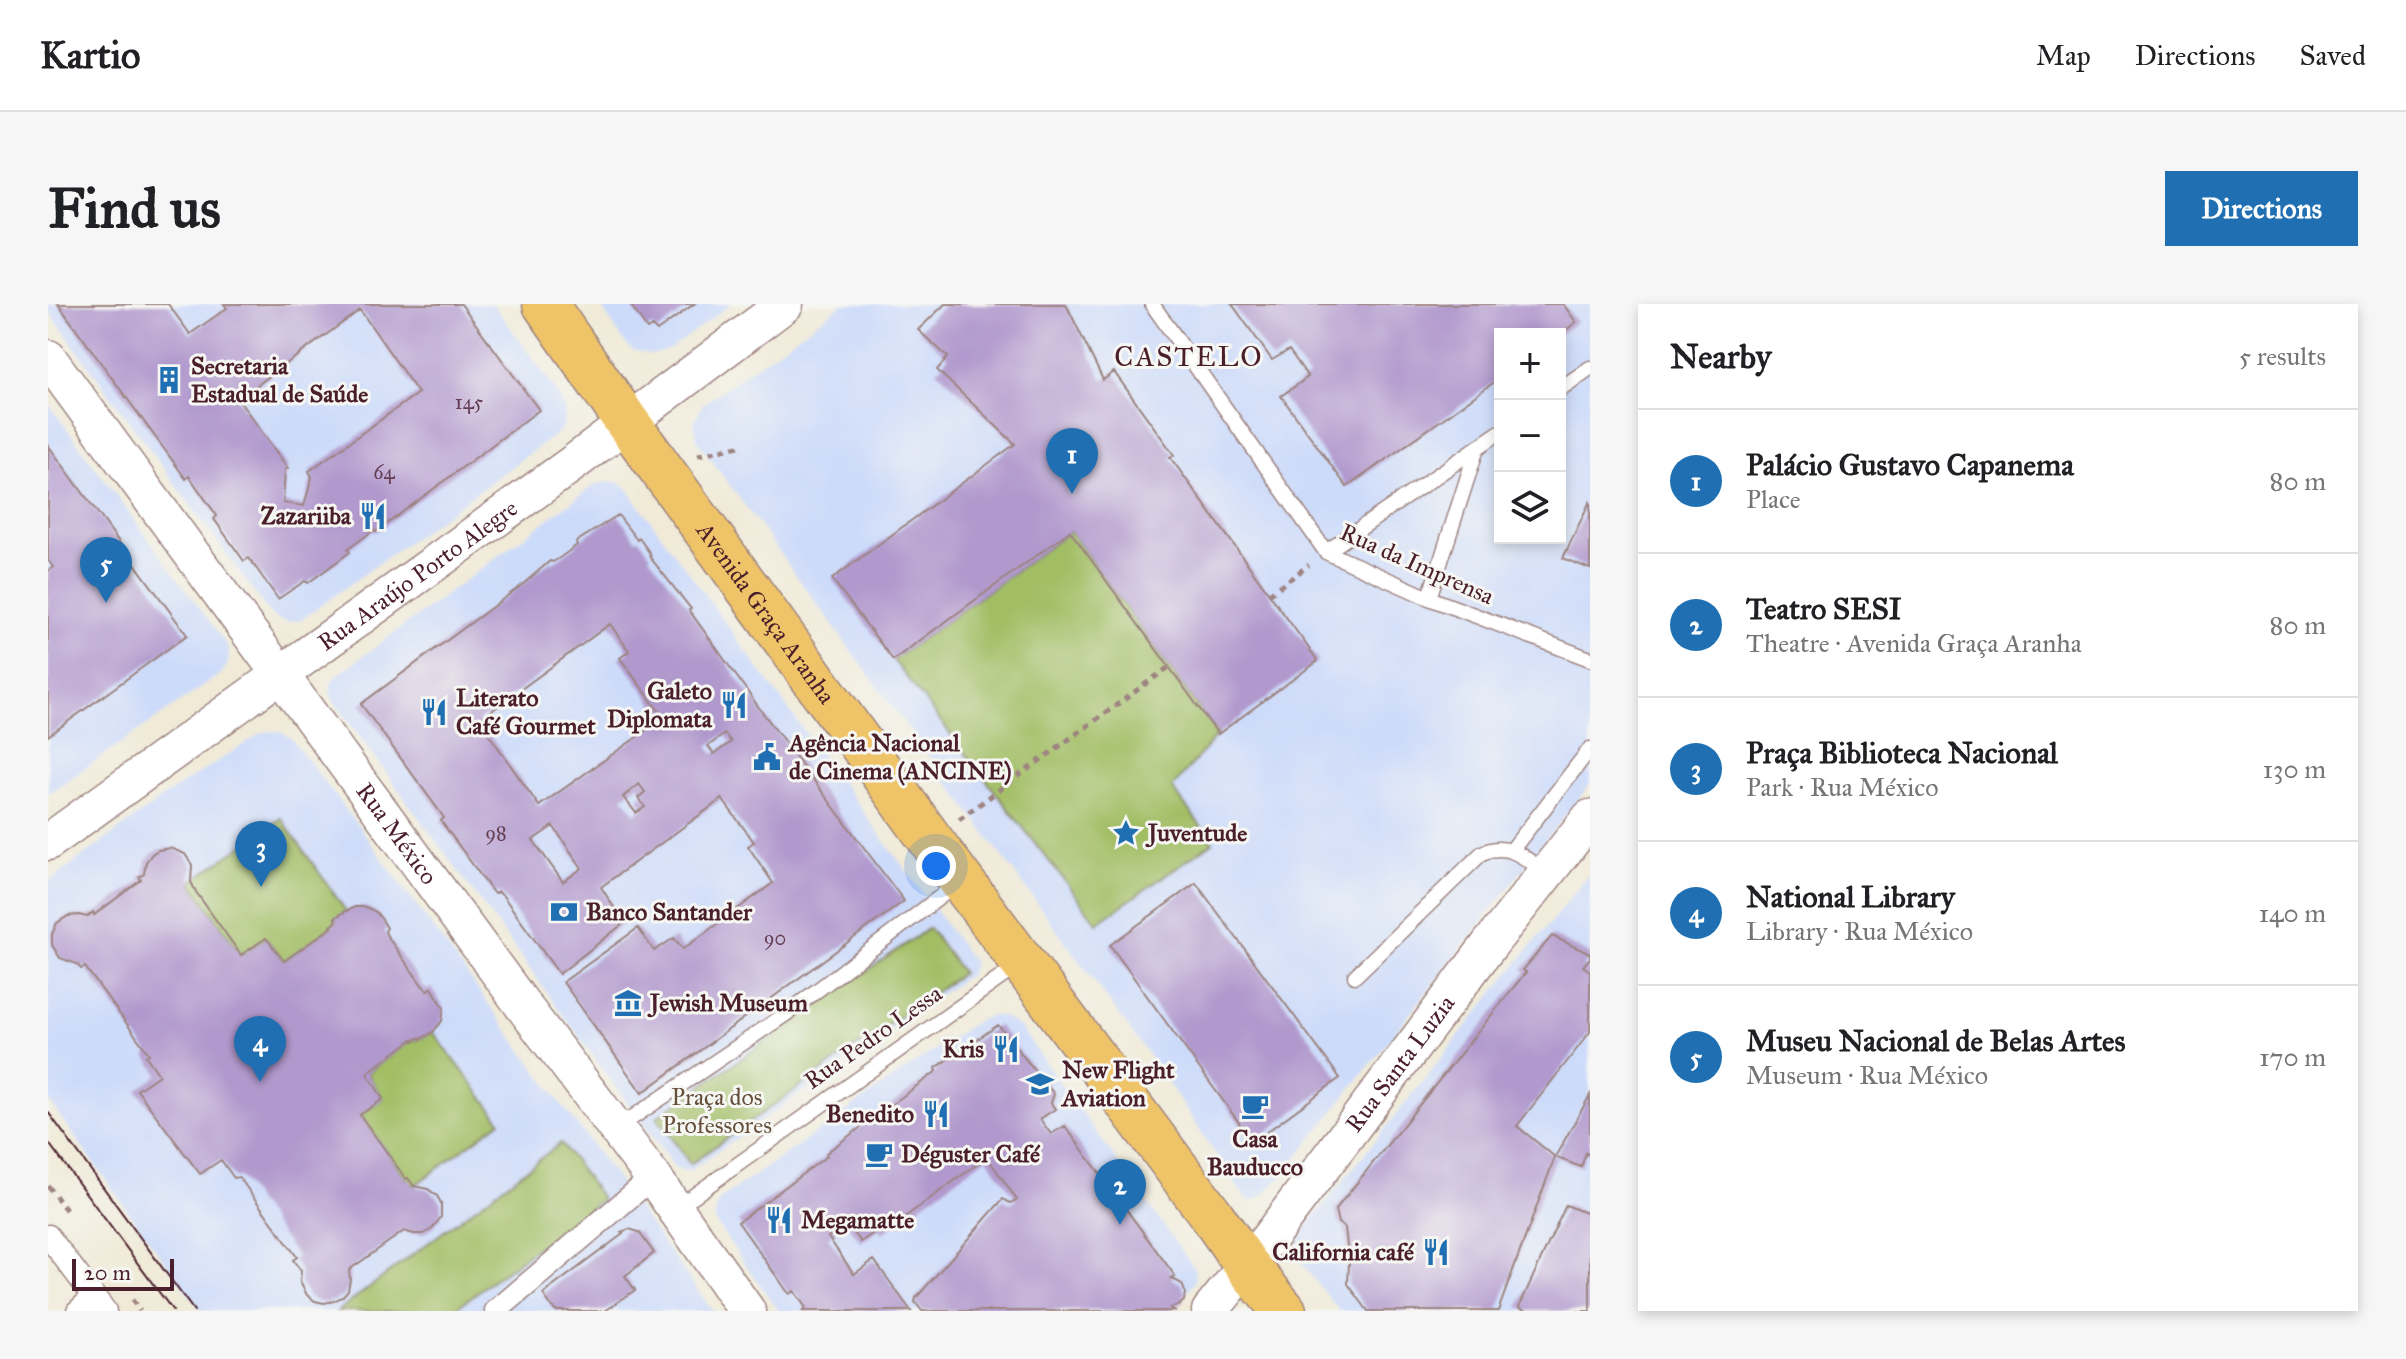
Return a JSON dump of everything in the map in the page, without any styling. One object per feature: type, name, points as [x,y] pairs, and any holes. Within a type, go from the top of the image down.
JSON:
[{"type":"main road","name":"Avenida Graça Aranha","points":[[545,304],[930,839],[1247,1266],[1284,1311]]},
{"type":"street","name":"Rua Araújo Porto Alegre","points":[[48,842],[281,675],[785,304]]},
{"type":"street","name":"Rua México","points":[[48,358],[653,1177],[747,1311]]},
{"type":"street","name":"Rua Santa Luzia","points":[[1210,1311],[1590,818]]},
{"type":"street","points":[[496,1311],[653,1177]]},
{"type":"street","points":[[48,1236],[92,1306]]},
{"type":"lane","name":"Rua da Imprensa","points":[[1152,304],[1326,552],[1429,598],[1590,659]]},
{"type":"lane","points":[[1566,385],[1590,368]]},
{"type":"lane","points":[[1326,552],[1494,436]]},
{"type":"lane","points":[[1429,598],[1478,448]]},
{"type":"lane","points":[[1511,851],[1590,749]]},
{"type":"lane","points":[[1355,976],[1482,853],[1503,847],[1546,873]]},
{"type":"lane","points":[[616,1130],[786,1014],[961,881]]},
{"type":"lane","name":"Rua Pedro Lessa","points":[[675,1209],[1024,962]]},
{"type":"path","points":[[1269,594],[1326,552]]},
{"type":"path","points":[[930,839],[1169,667]]},
{"type":"shaded area","points":[[48,304],[493,304],[558,393],[565,412],[564,422],[559,432],[301,620],[287,622],[270,614],[48,310]]},
{"type":"shaded area","points":[[599,304],[731,304],[671,349],[653,355],[632,350]]},
{"type":"shaded area","points":[[842,304],[1590,304],[1590,784],[1282,1177],[1258,1199],[1251,1201],[1245,1198],[1158,1068],[698,442],[694,422],[703,404]]},
{"type":"shaded area","points":[[48,403],[227,645],[229,654],[222,673],[48,794]]},
{"type":"shaded area","points":[[611,481],[627,488],[973,962],[970,974],[690,1171],[675,1168],[330,692],[335,677],[594,485]]},
{"type":"shaded area","points":[[271,731],[290,737],[362,831],[713,1311],[201,1311],[48,1100],[48,882],[176,788],[262,733]]},
{"type":"shaded area","points":[[1590,873],[1590,1311],[1339,1311],[1302,1264],[1298,1243],[1302,1232]]},
{"type":"shaded area","points":[[989,1016],[1001,1016],[1019,1026],[1195,1269],[1196,1281],[1171,1311],[779,1311],[715,1222],[716,1207],[721,1199],[957,1034]]},
{"type":"green space","points":[[1070,531],[1218,734],[1172,788],[1213,842],[1097,923],[893,660]]},
{"type":"green space","points":[[281,818],[346,911],[335,918],[332,927],[284,961],[266,938],[241,955],[191,882]]},
{"type":"green space","name":"Praça dos Professores","points":[[929,928],[962,973],[690,1164],[657,1117]]},
{"type":"green space","points":[[433,1032],[501,1121],[414,1186],[360,1115],[383,1099],[367,1073],[413,1039],[415,1041]]},
{"type":"green space","points":[[561,1143],[602,1199],[452,1311],[338,1311]]},
{"type":"building","points":[[58,304],[168,304],[190,334],[227,308],[224,304],[461,304],[539,410],[376,532],[374,530],[348,549],[350,552],[308,583],[305,581],[278,599],[249,558],[244,561],[189,476],[186,479]],"holes":[[[360,310],[418,393],[309,471],[312,477],[304,506],[283,503],[285,470],[288,468],[238,399]]]},
{"type":"building","points":[[630,304],[694,304],[657,331],[652,326],[647,329]]},
{"type":"building","points":[[945,304],[1066,304],[1103,380],[1114,372],[1174,455],[1170,457],[1318,661],[1218,734],[1070,531],[893,660],[832,579],[1015,444],[937,370],[948,357],[918,330]]},
{"type":"building","points":[[1232,304],[1563,304],[1576,322],[1566,330],[1494,328],[1494,382],[1347,487],[1281,396],[1308,377],[1289,350],[1272,360]]},
{"type":"building","points":[[48,445],[187,635],[48,736],[48,571],[53,567],[48,560]]},
{"type":"building","points":[[1590,501],[1590,569],[1563,558]]},
{"type":"building","points":[[618,515],[637,540],[639,538],[760,709],[904,901],[642,1093],[563,982],[638,928],[654,951],[674,938],[683,949],[773,883],[748,846],[754,842],[722,799],[601,887],[624,923],[559,974],[503,896],[498,892],[494,894],[441,821],[444,818],[440,812],[361,704],[550,561],[577,545],[576,542]],"holes":[[[610,624],[629,651],[620,658],[664,718],[539,806],[479,720]],[[725,734],[731,742],[714,754],[708,746]],[[639,784],[645,792],[638,798],[645,807],[636,813],[623,797]],[[553,826],[582,868],[563,882],[533,840]]]},
{"type":"building","points":[[170,848],[185,854],[192,865],[191,882],[196,892],[241,955],[266,938],[284,961],[332,927],[335,918],[355,907],[366,907],[376,912],[383,921],[387,936],[422,985],[427,990],[432,988],[444,1008],[442,1021],[433,1032],[421,1039],[413,1039],[367,1073],[383,1099],[360,1115],[406,1179],[437,1196],[441,1203],[441,1217],[432,1229],[423,1234],[404,1231],[349,1270],[348,1290],[334,1301],[315,1301],[307,1295],[300,1282],[301,1271],[293,1260],[297,1257],[239,1177],[234,1178],[221,1160],[200,1174],[137,1090],[159,1075],[146,1056],[149,1054],[85,967],[81,969],[77,964],[60,958],[52,945],[52,934],[57,923],[68,916],[87,917],[93,912],[94,915],[141,880],[139,877],[144,874],[146,862],[152,854]]},
{"type":"building","points":[[1196,883],[1340,1078],[1253,1142],[1110,945]]},
{"type":"building","points":[[1552,936],[1590,954],[1583,966],[1590,971],[1590,1032],[1517,1126],[1555,1157],[1498,1311],[1368,1311],[1348,1284],[1345,1228],[1338,1223],[1335,1210]]},
{"type":"building","points":[[998,1025],[1054,1094],[1051,1103],[1055,1109],[1040,1119],[1051,1134],[1065,1126],[1175,1276],[1171,1278],[1182,1284],[1184,1301],[1170,1308],[1174,1311],[922,1311],[915,1302],[916,1298],[1003,1199],[1010,1203],[1017,1200],[987,1157],[883,1233],[879,1229],[861,1242],[848,1225],[828,1237],[854,1274],[874,1260],[911,1311],[803,1311],[806,1308],[794,1291],[789,1294],[738,1222],[937,1071],[936,1068]]},
{"type":"building","points":[[1590,1095],[1590,1155],[1586,1153],[1581,1167],[1555,1157]]},
{"type":"building","points":[[1566,1205],[1588,1214],[1590,1212],[1590,1311],[1527,1311],[1519,1307]]},
{"type":"building","points":[[629,1229],[639,1232],[654,1253],[625,1276],[635,1290],[605,1311],[555,1311],[543,1294],[623,1234],[621,1232]]},
{"type":"tram line","points":[[48,1112],[194,1311]]},
{"type":"tram line","points":[[48,1142],[173,1311]]},
{"type":"place","name":"Secretaria Estadual de Saúde","points":[[169,380]]},
{"type":"place","name":"Palácio Gustavo Capanema","points":[[1072,494]]},
{"type":"place","name":"Zazariiba","points":[[373,516]]},
{"type":"place","name":"Museu Nacional de Belas Artes","points":[[106,603]]},
{"type":"place","name":"Galeto Diplomata","points":[[734,705]]},
{"type":"place","name":"Literato Café Gourmet","points":[[434,712]]},
{"type":"place","name":"Agência Nacional de Cinema (ANCINE)","points":[[767,757]]},
{"type":"place","name":"Juventude","points":[[1126,833]]},
{"type":"place","name":"Praça Biblioteca Nacional","points":[[261,887]]},
{"type":"place","name":"Banco Santander","points":[[564,912]]},
{"type":"place","name":"Jewish Museum","points":[[628,1003]]},
{"type":"place","name":"Kris","points":[[1006,1049]]},
{"type":"place","name":"National Library","points":[[260,1082]]},
{"type":"place","name":"New Flight Aviation","points":[[1040,1084]]},
{"type":"place","name":"Casa Bauducco","points":[[1255,1106]]},
{"type":"place","name":"Benedito","points":[[936,1114]]},
{"type":"place","name":"Déguster Café","points":[[879,1154]]},
{"type":"place","name":"Megamatte","points":[[779,1220]]},
{"type":"place","name":"Teatro SESI","points":[[1120,1225]]},
{"type":"place","name":"California café","points":[[1436,1252]]},
{"type":"district","name":"CASTELO","points":[[1189,356]]}]
